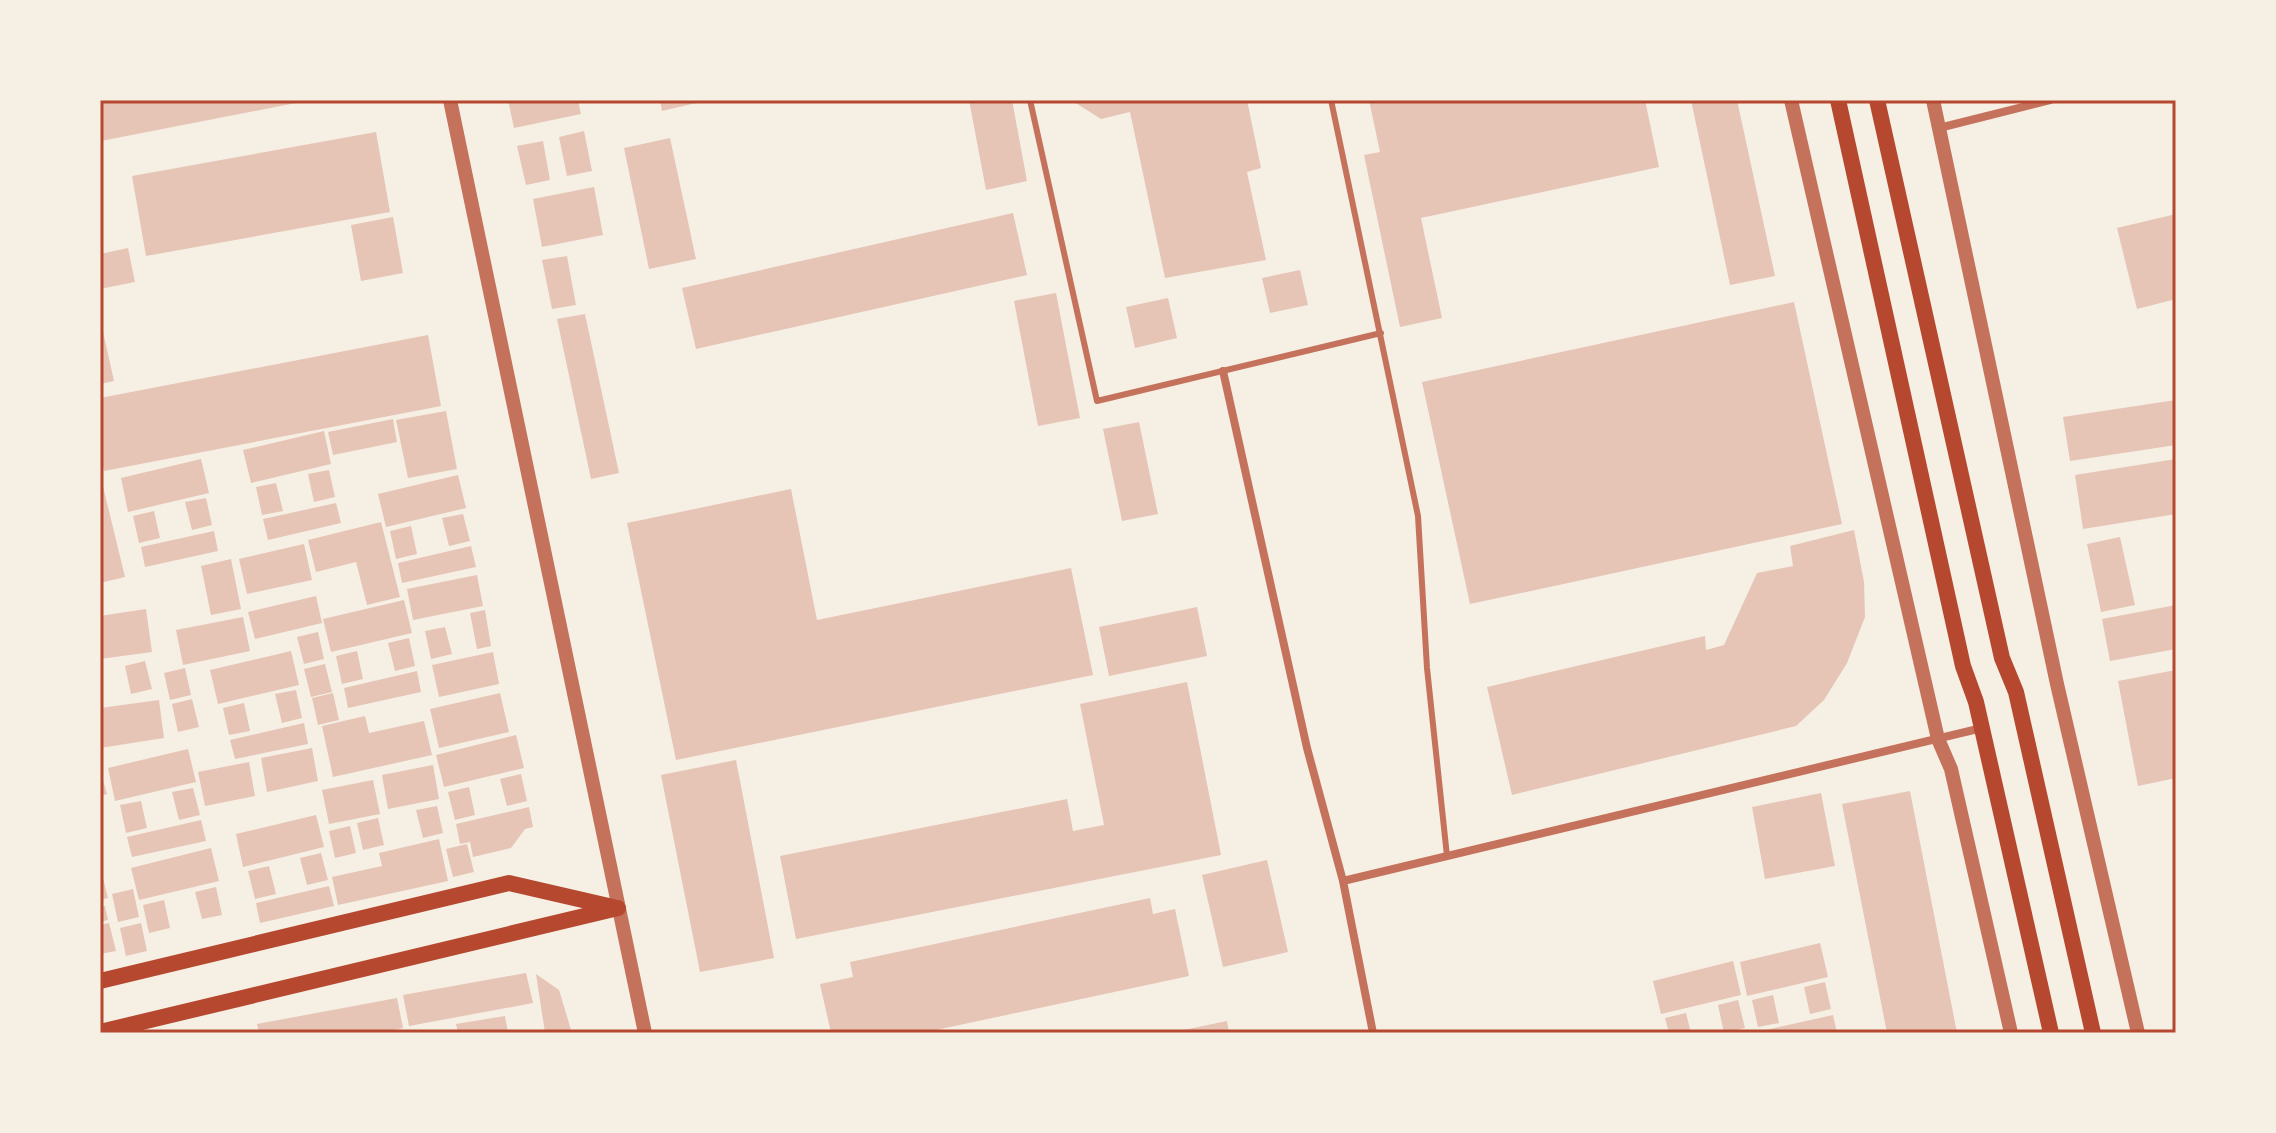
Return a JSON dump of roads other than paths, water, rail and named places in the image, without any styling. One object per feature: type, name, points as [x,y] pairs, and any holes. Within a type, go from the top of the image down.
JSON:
[{"type":"main road","points":[[1838,100],[1963,666],[1982,728],[2051,1033]]},
{"type":"main road","points":[[1877,100],[2002,658],[2016,692],[2093,1033]]},
{"type":"main road","points":[[100,981],[509,883],[618,908]]},
{"type":"main road","points":[[100,1032],[618,908]]},
{"type":"street","points":[[450,100],[645,1033]]},
{"type":"street","points":[[1791,100],[1938,739],[1951,769],[2011,1033]]},
{"type":"street","points":[[1933,100],[2054,672],[2138,1033]]},
{"type":"street","points":[[1939,128],[2050,100]]},
{"type":"street","points":[[1223,371],[1307,748],[1343,881],[1373,1033]]},
{"type":"street","points":[[1343,881],[1982,728]]},
{"type":"lane","points":[[1030,100],[1097,401],[1381,333]]},
{"type":"lane","points":[[1331,100],[1418,516],[1427,668],[1447,856]]}]
